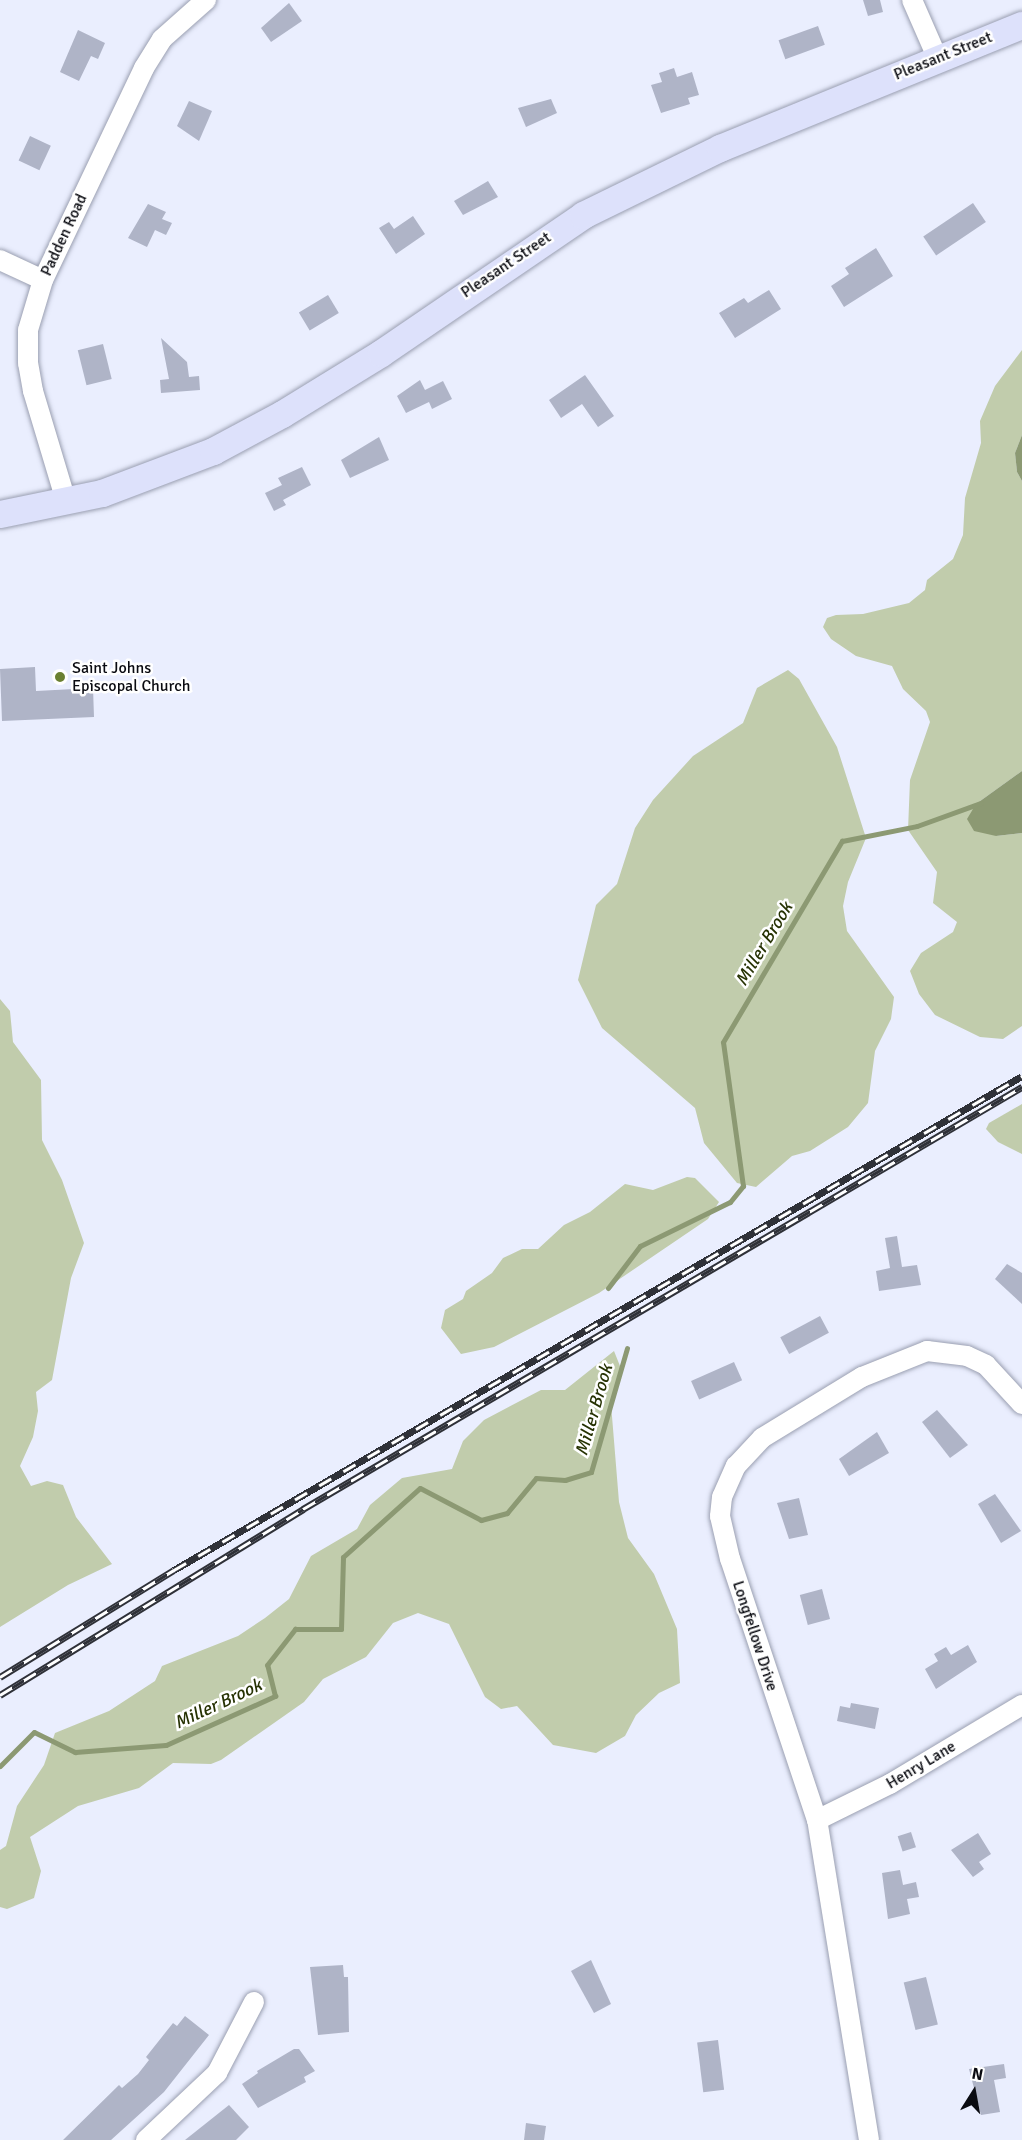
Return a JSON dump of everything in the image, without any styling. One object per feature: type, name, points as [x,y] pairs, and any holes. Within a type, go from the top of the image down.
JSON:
[{"type":"street","name":"Padden Road","points":[[66,501],[28,363],[28,330],[43,280],[144,68],[162,39],[206,0]]},
{"type":"street","points":[[912,0],[937,57]]},
{"type":"street","name":"Pleasant Street","points":[[0,514],[102,493],[213,451],[282,414],[381,353],[583,215],[720,148],[937,57],[1022,25]]},
{"type":"street","points":[[0,260],[43,280]]},
{"type":"street","name":"Longfellow Drive","points":[[869,2140],[818,1820],[758,1648],[720,1516],[722,1497],[736,1466],[762,1438],[862,1377],[927,1351],[968,1356],[986,1365],[1022,1404]]},
{"type":"street","name":"Henry Lane","points":[[818,1820],[890,1784],[1022,1705]]},
{"type":"street","points":[[146,2140],[217,2073],[255,2002]]},
{"type":"shaded area","points":[[1022,350],[1022,435],[1015,453],[1017,472],[1022,481],[1022,771],[976,804],[996,836],[1022,833],[1022,1026],[1003,1039],[980,1037],[935,1015],[919,994],[910,971],[921,953],[953,932],[957,922],[933,903],[937,872],[908,830],[910,780],[930,722],[926,711],[903,689],[892,666],[856,656],[831,639],[823,627],[827,618],[836,615],[863,614],[909,603],[925,590],[927,580],[953,559],[963,535],[965,498],[981,443],[980,421],[995,386]]},
{"type":"shaded area","points":[[1022,435],[1022,481],[1017,472],[1015,453]]},
{"type":"shaded area","points":[[788,670],[799,679],[837,747],[866,838],[848,882],[843,906],[847,931],[894,997],[891,1019],[875,1051],[868,1103],[848,1127],[810,1151],[792,1156],[756,1187],[737,1183],[704,1143],[695,1108],[602,1028],[578,980],[596,905],[617,884],[635,828],[653,800],[693,756],[743,723],[757,688]]},
{"type":"shaded area","points":[[1022,771],[1022,833],[996,836],[974,831],[967,819],[976,804]]},
{"type":"shaded area","points":[[0,999],[10,1011],[13,1042],[41,1080],[42,1140],[62,1180],[84,1243],[71,1278],[52,1380],[36,1392],[38,1411],[33,1437],[20,1466],[31,1486],[47,1481],[63,1485],[76,1517],[112,1564],[68,1585],[0,1627]]},
{"type":"shaded area","points":[[1022,1104],[1022,1154],[998,1142],[986,1129],[989,1123]]},
{"type":"shaded area","points":[[687,1177],[695,1178],[719,1202],[708,1219],[599,1293],[494,1347],[461,1354],[441,1328],[445,1310],[463,1299],[466,1291],[492,1273],[503,1258],[522,1249],[538,1249],[564,1225],[590,1212],[625,1184],[653,1190]]},
{"type":"shaded area","points":[[614,1351],[622,1371],[611,1404],[619,1502],[628,1538],[654,1574],[677,1629],[680,1683],[659,1693],[636,1715],[625,1736],[596,1753],[553,1745],[517,1706],[501,1709],[485,1697],[449,1624],[418,1613],[393,1623],[366,1657],[323,1679],[304,1702],[221,1760],[211,1764],[173,1763],[139,1788],[78,1806],[30,1837],[41,1871],[34,1898],[7,1909],[0,1907],[0,1850],[6,1846],[17,1806],[44,1765],[55,1733],[109,1711],[155,1681],[162,1666],[238,1636],[265,1618],[289,1599],[311,1556],[357,1529],[370,1505],[402,1478],[452,1469],[463,1441],[484,1420],[541,1390],[565,1390]]},
{"type":"building","points":[[863,0],[880,0],[883,12],[868,16]]},
{"type":"building","points":[[289,3],[302,21],[271,42],[261,28]]},
{"type":"building","points":[[818,26],[825,45],[785,59],[779,40]]},
{"type":"building","points":[[78,30],[105,43],[98,59],[91,56],[79,81],[60,72]]},
{"type":"building","points":[[674,68],[677,77],[692,72],[699,95],[688,98],[690,104],[661,113],[651,85],[662,82],[659,73]]},
{"type":"building","points":[[551,99],[557,113],[526,127],[518,108]]},
{"type":"building","points":[[189,101],[212,111],[199,141],[177,126]]},
{"type":"building","points":[[30,136],[51,146],[39,170],[19,160]]},
{"type":"building","points":[[488,181],[498,197],[463,215],[454,201]]},
{"type":"building","points":[[973,203],[986,222],[936,256],[923,237]]},
{"type":"building","points":[[148,204],[166,212],[162,219],[172,223],[166,235],[155,230],[147,247],[128,238]]},
{"type":"building","points":[[413,216],[425,234],[396,254],[379,228],[389,222],[394,229]]},
{"type":"building","points":[[876,248],[893,276],[844,307],[831,286],[849,274],[845,268]]},
{"type":"building","points":[[769,290],[781,309],[735,338],[719,313],[744,298],[748,303]]},
{"type":"building","points":[[328,295],[339,313],[310,331],[299,313]]},
{"type":"building","points":[[161,338],[187,362],[189,377],[199,376],[200,390],[161,393],[160,380],[169,379]]},
{"type":"building","points":[[103,344],[112,379],[86,385],[78,350]]},
{"type":"building","points":[[585,375],[614,416],[598,427],[582,404],[561,418],[549,400]]},
{"type":"building","points":[[420,380],[425,390],[443,381],[452,399],[432,409],[429,402],[406,413],[397,396]]},
{"type":"building","points":[[379,437],[389,460],[350,478],[341,460]]},
{"type":"building","points":[[302,467],[311,485],[283,500],[286,505],[274,511],[265,493],[282,485],[278,478]]},
{"type":"building","points":[[35,667],[36,691],[93,688],[94,717],[2,721],[0,669]]},
{"type":"building","points":[[897,1236],[902,1267],[917,1265],[921,1285],[879,1291],[876,1271],[890,1268],[885,1238]]},
{"type":"building","points":[[1007,1264],[1022,1273],[1022,1304],[995,1279]]},
{"type":"building","points":[[820,1316],[829,1333],[789,1354],[780,1337]]},
{"type":"building","points":[[734,1362],[742,1380],[699,1399],[691,1381]]},
{"type":"building","points":[[937,1410],[968,1445],[950,1458],[922,1422]]},
{"type":"building","points":[[877,1432],[889,1453],[849,1476],[839,1459]]},
{"type":"building","points":[[995,1494],[1021,1531],[1001,1543],[978,1504]]},
{"type":"building","points":[[799,1498],[808,1535],[789,1539],[777,1503]]},
{"type":"building","points":[[822,1589],[830,1619],[808,1625],[800,1595]]},
{"type":"building","points":[[968,1645],[977,1662],[936,1689],[925,1669],[938,1661],[934,1654],[946,1647],[951,1655]]},
{"type":"building","points":[[851,1703],[879,1708],[875,1729],[837,1721],[840,1706],[850,1708]]},
{"type":"building","points":[[911,1832],[916,1847],[903,1852],[898,1836]]},
{"type":"building","points":[[978,1833],[991,1854],[979,1862],[984,1869],[973,1877],[951,1850]]},
{"type":"building","points":[[900,1870],[903,1885],[916,1882],[919,1897],[907,1899],[910,1914],[888,1919],[882,1873]]},
{"type":"building","points":[[591,1960],[611,2004],[594,2013],[571,1971]]},
{"type":"building","points":[[343,1965],[344,1977],[348,1977],[349,2032],[318,2035],[310,1967]]},
{"type":"building","points":[[926,1977],[938,2025],[916,2030],[904,1983]]},
{"type":"building","points":[[185,2016],[209,2035],[164,2092],[111,2140],[63,2140],[119,2085],[122,2088],[138,2074],[149,2060],[146,2057],[173,2023],[177,2026]]},
{"type":"building","points":[[718,2040],[724,2090],[703,2092],[697,2043]]},
{"type":"building","points":[[294,2049],[299,2049],[315,2071],[304,2077],[306,2082],[258,2108],[242,2084],[258,2073],[257,2071]]},
{"type":"building","points":[[1004,2064],[1006,2078],[994,2080],[1000,2112],[981,2115],[969,2069]]},
{"type":"building","points":[[229,2105],[249,2127],[236,2140],[185,2140]]},
{"type":"building","points":[[526,2123],[546,2126],[544,2140],[524,2140]]},
{"type":"waterway","name":"Miller Brook","points":[[608,1288],[640,1246],[730,1202],[743,1186],[723,1042],[842,841],[917,826],[981,803]]},
{"type":"waterway","name":"Miller Brook","points":[[0,1766],[34,1732],[75,1752],[166,1745],[275,1696],[267,1665],[295,1629],[341,1629],[343,1557],[420,1488],[481,1520],[507,1513],[536,1478],[565,1480],[591,1472],[627,1348]]},
{"type":"railway","points":[[0,1677],[174,1570],[1022,1076]]},
{"type":"railway","points":[[0,1695],[303,1509],[1022,1087]]},
{"type":"place","name":"Saint Johns Episcopal Church","points":[[60,677]]}]
